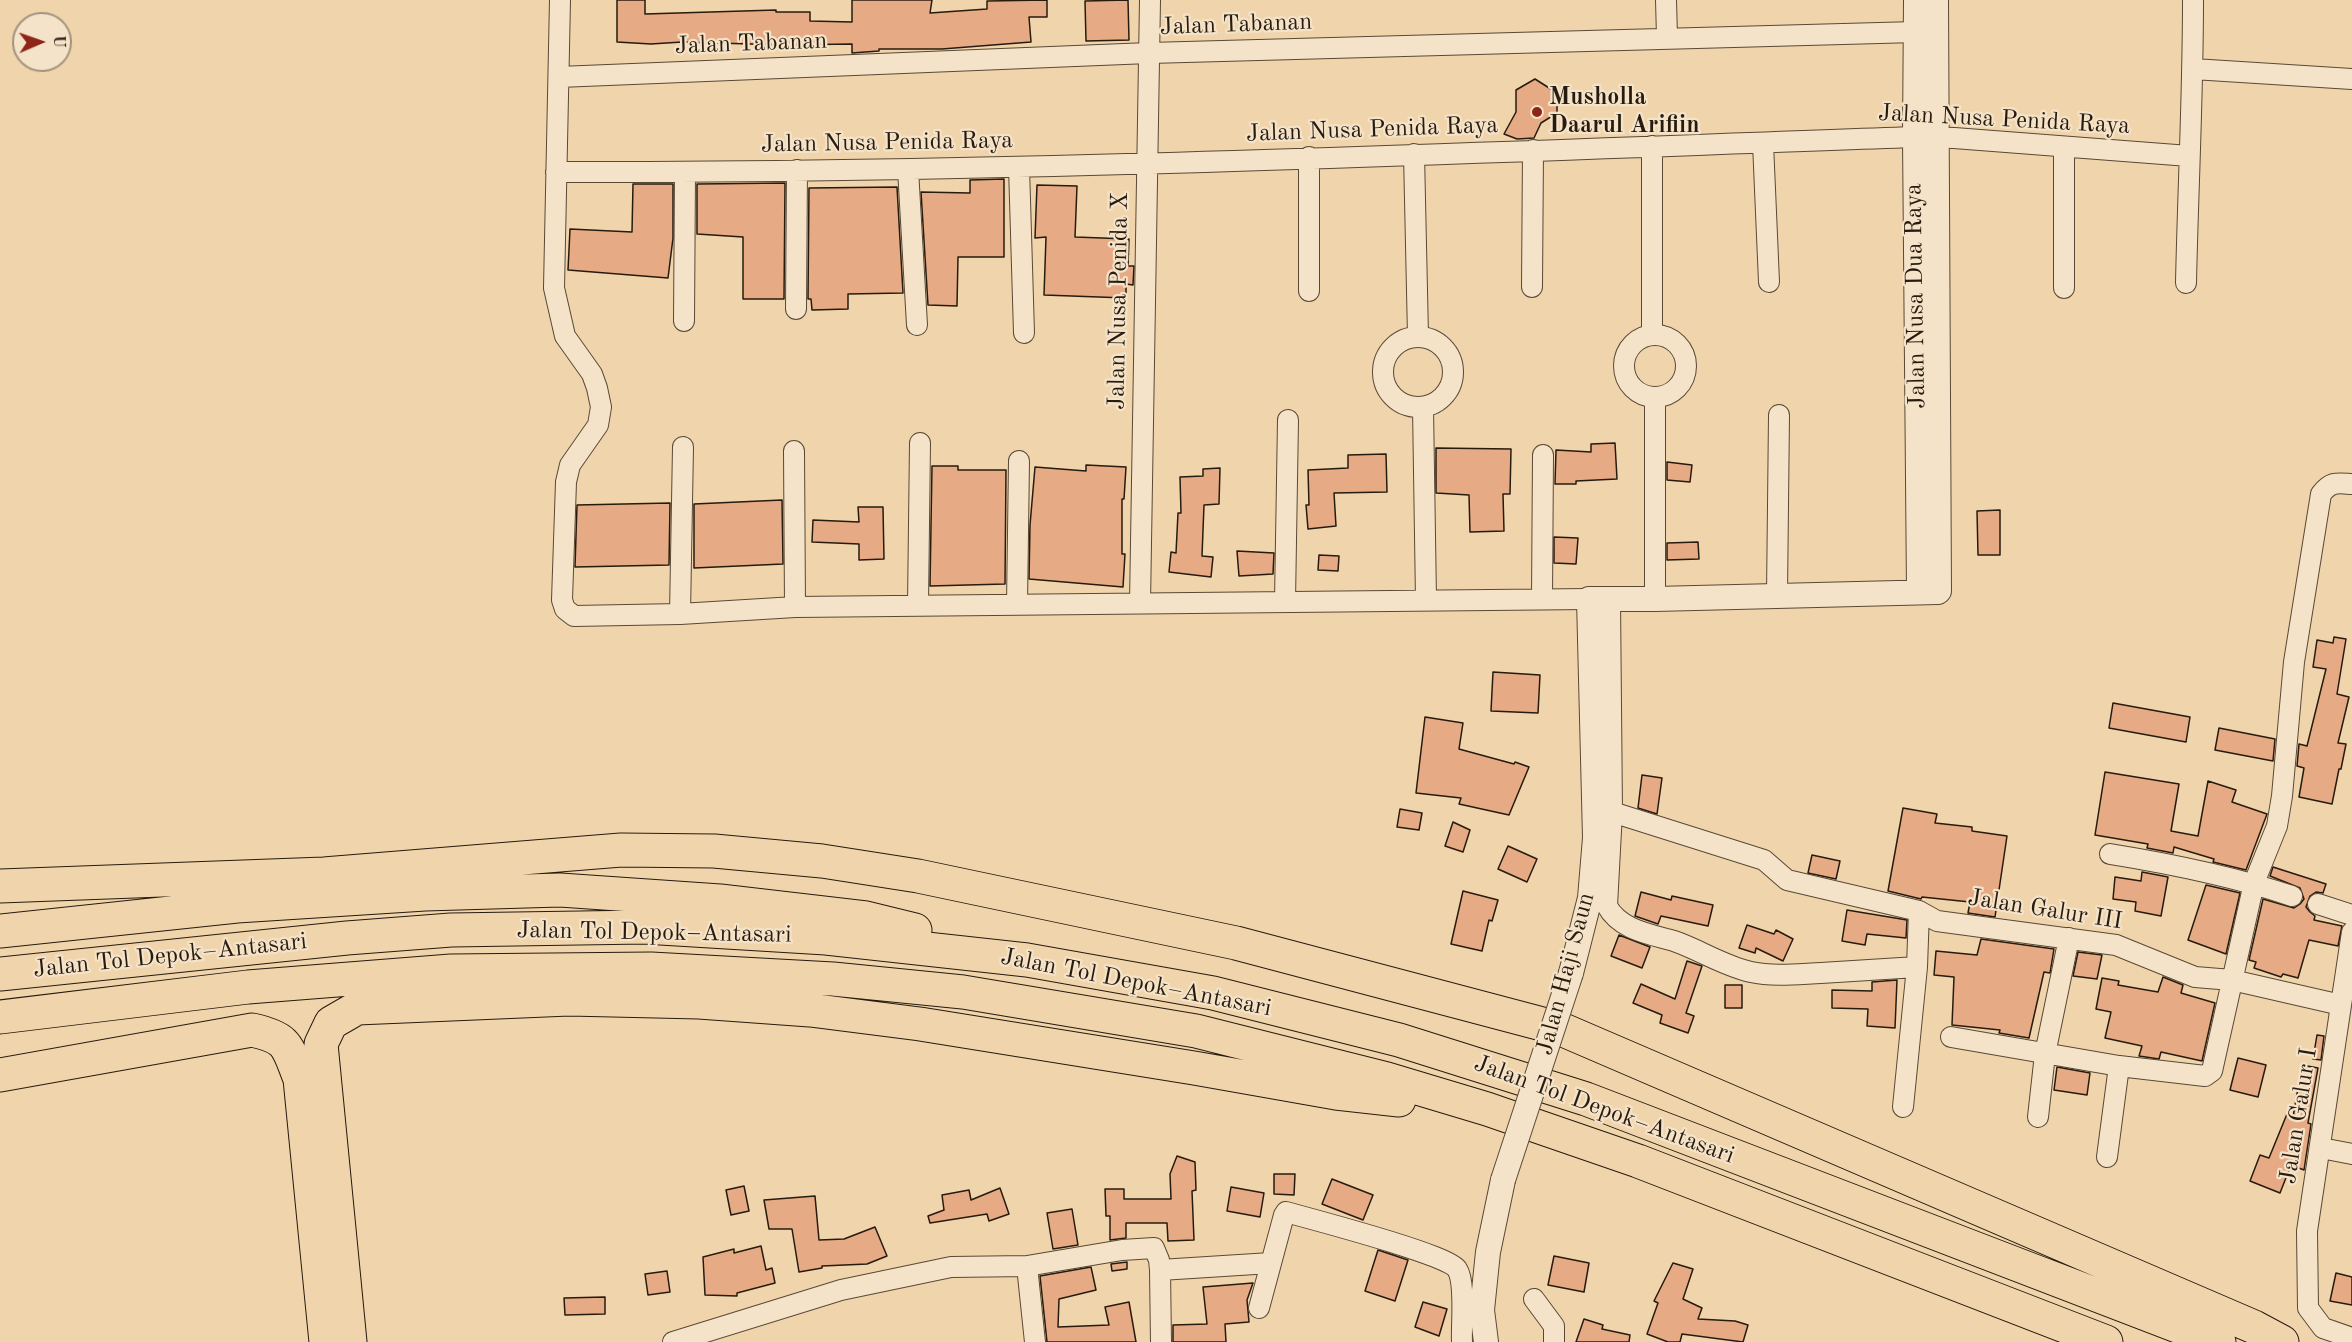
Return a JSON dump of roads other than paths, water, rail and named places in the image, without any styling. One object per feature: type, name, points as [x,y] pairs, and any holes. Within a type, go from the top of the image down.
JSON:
[{"type":"highway","points":[[0,886],[324,874],[621,850],[714,851],[822,861],[918,876],[1236,943],[1561,1029],[2254,1327],[2282,1342]]},
{"type":"highway","points":[[0,931],[237,906],[425,894],[560,890],[720,901],[866,918],[1027,960]]},
{"type":"highway","name":"Jalan Tol Depok–Antasari","points":[[0,974],[347,938],[451,930],[644,927],[826,938],[1027,960],[1235,998],[1399,1040],[1586,1099],[2219,1342]]},
{"type":"highway","name":"Jalan Tol Depok–Antasari","points":[[0,1019],[248,987],[451,971],[651,969],[833,979],[963,992],[1197,1031],[1387,1079],[1487,1109],[1638,1161],[2106,1342]]},
{"type":"highway","points":[[350,1342],[321,1044],[331,1023],[357,1008],[569,999],[699,1002],[810,1010],[920,1024],[1336,1093],[1487,1109]]},
{"type":"highway","points":[[0,1075],[252,1030],[275,1035],[288,1048],[300,1079],[326,1342]]},
{"type":"street","points":[[560,0],[556,299],[565,336],[592,374],[601,407],[598,424],[570,465],[566,482],[562,600],[565,609],[574,616],[680,614],[795,607],[1542,598],[1654,600],[1777,595],[1779,415]]},
{"type":"street","name":"Jalan Nusa Penida X","points":[[1140,603],[1150,0]]},
{"type":"street","points":[[1666,0],[1667,37]]},
{"type":"street","name":"Jalan Nusa Dua Raya","points":[[1777,595],[1929,591],[1925,137],[1916,32],[1916,0]]},
{"type":"street","name":"Jalan Nusa Dua Raya","points":[[1925,137],[1936,0]]},
{"type":"street","points":[[2186,283],[2193,0]]},
{"type":"street","name":"Jalan Tabanan","points":[[559,77],[1149,53],[1667,37],[1916,32]]},
{"type":"street","points":[[2193,69],[2352,79]]},
{"type":"street","name":"Jalan Nusa Penida Raya","points":[[556,172],[685,173],[1147,163],[1925,137],[2189,156]]},
{"type":"street","points":[[1763,142],[1770,282]]},
{"type":"street","points":[[1652,146],[1652,335]]},
{"type":"street","points":[[2064,148],[2064,288]]},
{"type":"street","points":[[1532,287],[1533,150]]},
{"type":"street","points":[[1414,154],[1418,336]]},
{"type":"street","points":[[1309,157],[1309,291]]},
{"type":"street","points":[[1019,166],[1024,333]]},
{"type":"street","points":[[908,169],[917,325]]},
{"type":"street","points":[[796,309],[797,170]]},
{"type":"street","points":[[684,321],[685,173]]},
{"type":"street","points":[[1652,335],[1673,340],[1686,359],[1683,381],[1676,390],[1666,396],[1655,398],[1637,393],[1630,386],[1624,368],[1625,358],[1634,342],[1652,335]]},
{"type":"street","points":[[1418,336],[1429,338],[1446,350],[1454,369],[1449,390],[1442,398],[1423,407],[1410,407],[1398,402],[1389,393],[1384,381],[1385,362],[1395,345],[1406,338],[1418,336]]},
{"type":"street","points":[[1654,600],[1655,398]]},
{"type":"street","points":[[1423,407],[1426,600]]},
{"type":"street","points":[[1285,601],[1288,420]]},
{"type":"street","points":[[918,605],[920,443]]},
{"type":"street","points":[[680,614],[683,447]]},
{"type":"street","points":[[794,451],[795,607]]},
{"type":"street","points":[[1542,598],[1543,455]]},
{"type":"street","points":[[1017,604],[1019,461]]},
{"type":"street","points":[[1951,1037],[2119,1066],[2192,1075],[2210,1074],[2254,883],[2277,826],[2283,788],[2294,662],[2322,494],[2328,486],[2336,483],[2352,484]]},
{"type":"street","points":[[1600,599],[1612,812],[1607,906],[1612,915],[1619,922],[1637,930],[1683,944],[1742,970],[1757,973],[1789,975],[1917,967]]},
{"type":"street","name":"Jalan Haji Saun","points":[[1486,1342],[1482,1310],[1488,1252],[1503,1180],[1571,974],[1590,898],[1595,838],[1600,599]]},
{"type":"street","name":"Jalan Galur III","points":[[1612,812],[1764,860],[1787,880],[1920,911],[1937,921],[2123,947],[2195,976],[2232,980],[2341,1005]]},
{"type":"street","points":[[2110,854],[2254,883],[2292,896]]},
{"type":"street","points":[[2318,904],[2352,915]]},
{"type":"street","points":[[1903,1107],[1917,967],[1920,911]]},
{"type":"street","name":"Jalan Galur I","points":[[2352,932],[2307,1231],[2308,1308],[2323,1328],[2352,1338]]},
{"type":"street","points":[[2038,1117],[2045,1054],[2069,938]]},
{"type":"street","points":[[2107,1157],[2119,1066]]},
{"type":"street","points":[[2320,1148],[2352,1154]]},
{"type":"street","points":[[1259,1308],[1284,1215],[1287,1212],[1395,1243],[1453,1264],[1460,1276],[1462,1342]]},
{"type":"street","points":[[673,1342],[841,1290],[951,1267],[1027,1266],[1122,1250],[1154,1248],[1160,1270],[1161,1342]]},
{"type":"street","points":[[1160,1270],[1271,1263]]},
{"type":"street","points":[[1027,1266],[1035,1342]]},
{"type":"street","points":[[1534,1299],[1554,1326],[1554,1342]]},
{"type":"place","name":"Musholla Daarul Arifiin","points":[[1537,112]]}]
